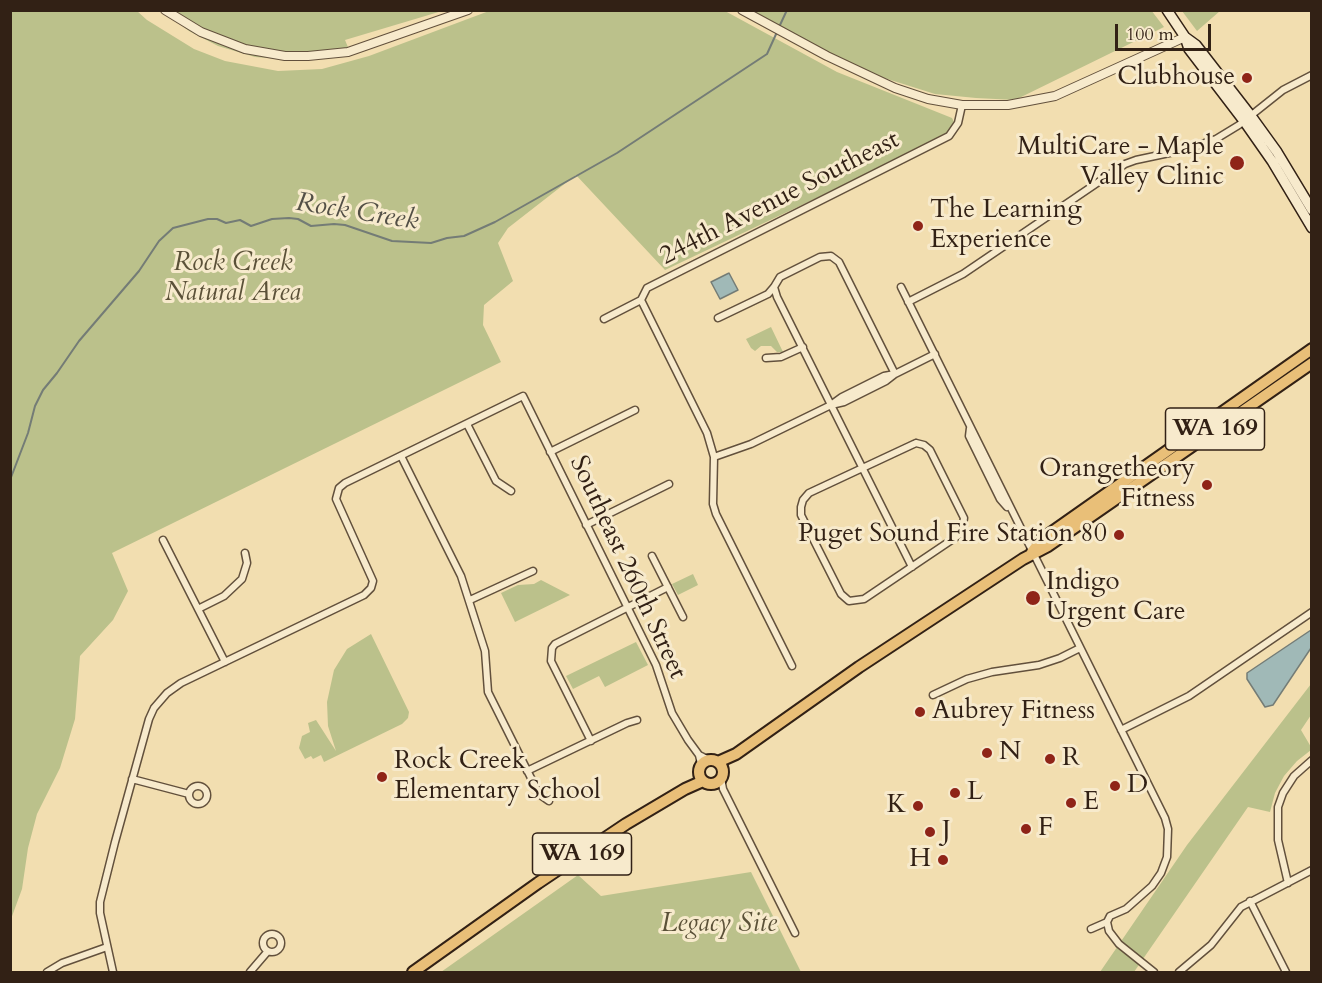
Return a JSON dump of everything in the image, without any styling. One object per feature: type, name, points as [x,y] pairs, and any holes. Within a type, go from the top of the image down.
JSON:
[{"type":"main road","points":[[1167,10],[1185,37],[1196,45],[1248,119],[1311,228]]},
{"type":"main road","points":[[1248,119],[1277,152],[1311,210]]},
{"type":"main road","name":"WA 169","points":[[1032,553],[1042,538],[1311,349]]},
{"type":"main road","name":"WA 169","points":[[413,972],[548,876],[626,824],[685,789],[863,665],[1032,553],[1048,546],[1311,363]]},
{"type":"main road","points":[[1159,470],[1160,463],[1187,444],[1187,438]]},
{"type":"street","points":[[165,10],[201,32],[245,49],[285,56],[308,56],[348,52],[468,10]]},
{"type":"street","points":[[742,10],[810,47],[895,88],[922,97],[962,105],[1008,105],[1055,96],[1185,37]]},
{"type":"street","points":[[908,302],[963,274],[1125,164],[1198,146],[1216,139],[1248,119],[1283,90],[1310,76]]},
{"type":"street","name":"244th Avenue Southeast","points":[[604,319],[640,300],[647,288],[949,136],[958,123],[962,105]]},
{"type":"street","points":[[718,318],[768,294],[780,277],[828,255],[839,262],[896,374]]},
{"type":"street","points":[[774,287],[912,567]]},
{"type":"street","points":[[901,287],[1165,818],[1169,844],[1163,866],[1152,886],[1126,909],[1110,916],[1107,922],[1109,931],[1119,944],[1154,972]]},
{"type":"street","points":[[640,300],[707,433],[714,457],[713,504],[716,514],[792,666]]},
{"type":"street","points":[[766,358],[781,357],[803,347]]},
{"type":"street","points":[[714,457],[751,444],[831,405],[843,402],[935,354]]},
{"type":"street","name":"Southeast 260th Street","points":[[467,424],[523,396],[656,665],[672,713],[711,771],[795,933]]},
{"type":"street","points":[[550,452],[634,410]]},
{"type":"street","points":[[113,972],[100,902],[132,779],[154,708],[181,682],[364,595],[371,588],[373,581],[371,573],[336,499],[336,493],[345,483],[467,424],[496,480],[511,491]]},
{"type":"street","points":[[916,443],[924,445],[930,450],[964,522],[959,535],[864,599],[849,601],[840,594],[801,515],[802,504],[809,493],[862,468],[908,445],[916,443]]},
{"type":"street","points":[[401,456],[461,576],[470,600],[485,651],[488,692],[539,794],[549,801]]},
{"type":"street","points":[[586,525],[669,484]]},
{"type":"street","points":[[163,540],[225,662]]},
{"type":"street","points":[[198,609],[224,596],[242,579],[247,563],[245,553]]},
{"type":"street","points":[[652,556],[683,617]]},
{"type":"street","points":[[470,600],[533,571]]},
{"type":"street","points":[[591,741],[551,661],[551,651],[555,644],[668,587]]},
{"type":"street","points":[[1121,730],[1189,696],[1311,612]]},
{"type":"street","points":[[933,695],[967,679],[992,672],[1039,665],[1080,648]]},
{"type":"street","points":[[527,771],[627,723],[638,720]]},
{"type":"street","points":[[1287,883],[1278,840],[1278,807],[1283,793],[1294,776],[1311,760]]},
{"type":"street","points":[[132,779],[189,794]]},
{"type":"street","points":[[1179,972],[1216,938],[1236,912],[1250,901],[1311,870]]},
{"type":"street","points":[[1250,901],[1286,972]]},
{"type":"street","points":[[1091,929],[1107,922]]},
{"type":"street","points":[[47,972],[69,960],[107,947]]},
{"type":"street","points":[[250,972],[268,951]]},
{"type":"green space","points":[[1151,10],[1164,27],[1015,100],[935,94],[862,71],[750,11]]},
{"type":"green space","name":"Rock Creek Natural Area","points":[[11,11],[137,11],[147,20],[194,49],[225,61],[278,71],[322,69],[369,56],[489,11],[725,11],[837,72],[952,118],[955,124],[945,137],[665,270],[576,175],[508,228],[498,243],[513,281],[484,305],[483,325],[501,362],[112,553],[128,591],[113,620],[80,656],[75,719],[60,768],[37,814],[28,848],[22,889],[11,919]]},
{"type":"green space","points":[[162,11],[442,11],[345,40],[350,52],[293,60],[255,57],[218,46],[189,31]]},
{"type":"green space","points":[[1182,11],[1220,11],[1197,31]]},
{"type":"green space","points":[[771,327],[783,352],[777,352],[771,346],[761,346],[755,351],[751,348],[746,339]]},
{"type":"green space","points":[[693,574],[698,585],[678,595],[672,584]]},
{"type":"green space","points":[[541,580],[570,595],[515,622],[501,593],[518,585],[534,584]]},
{"type":"green space","points":[[371,634],[409,712],[408,718],[402,724],[324,762],[321,755],[313,759],[311,756],[305,759],[299,748],[302,736],[310,732],[308,723],[316,720],[336,751],[328,726],[327,702],[334,670],[347,649]]},
{"type":"green space","points":[[636,642],[648,665],[605,687],[599,676],[573,689],[566,676]]},
{"type":"green space","points":[[1311,684],[1311,715],[1301,730],[1311,750],[1284,776],[1275,793],[1270,812],[1248,807],[1134,972],[1100,972],[1187,845]]},
{"type":"green space","name":"Legacy Site","points":[[751,872],[801,972],[441,972],[578,875],[601,896]]},
{"type":"water","points":[[729,273],[738,290],[720,299],[711,282]]},
{"type":"water","points":[[1311,630],[1311,648],[1273,705],[1265,707],[1247,679],[1247,673]]},
{"type":"waterway","name":"Rock Creek","points":[[780,25],[787,10]]},
{"type":"waterway","name":"Rock Creek","points":[[10,480],[28,433],[35,406],[43,390],[79,341],[139,271],[159,241],[173,228],[208,219],[217,219],[226,223],[240,220],[251,226],[272,219],[289,218],[298,219],[311,226],[345,225],[392,241],[431,243],[464,236],[495,222],[617,153],[767,54],[777,32]]},
{"type":"place","name":"Clubhouse","points":[[1247,78]]},
{"type":"place","name":"MultiCare - Maple Valley Clinic","points":[[1237,163]]},
{"type":"place","name":"The Learning Experience","points":[[918,226]]},
{"type":"place","name":"Orangetheory Fitness","points":[[1207,485]]},
{"type":"place","name":"Puget Sound Fire Station 80","points":[[1119,535]]},
{"type":"place","name":"Indigo Urgent Care","points":[[1033,598]]},
{"type":"place","name":"Aubrey Fitness","points":[[920,712]]},
{"type":"place","name":"N","points":[[987,753]]},
{"type":"place","name":"R","points":[[1050,759]]},
{"type":"place","name":"Rock Creek Elementary School","points":[[382,777]]},
{"type":"place","name":"D","points":[[1115,786]]},
{"type":"place","name":"L","points":[[955,793]]},
{"type":"place","name":"E","points":[[1071,803]]},
{"type":"place","name":"K","points":[[918,806]]},
{"type":"place","name":"F","points":[[1026,829]]},
{"type":"place","name":"J","points":[[930,832]]},
{"type":"place","name":"H","points":[[943,860]]}]
